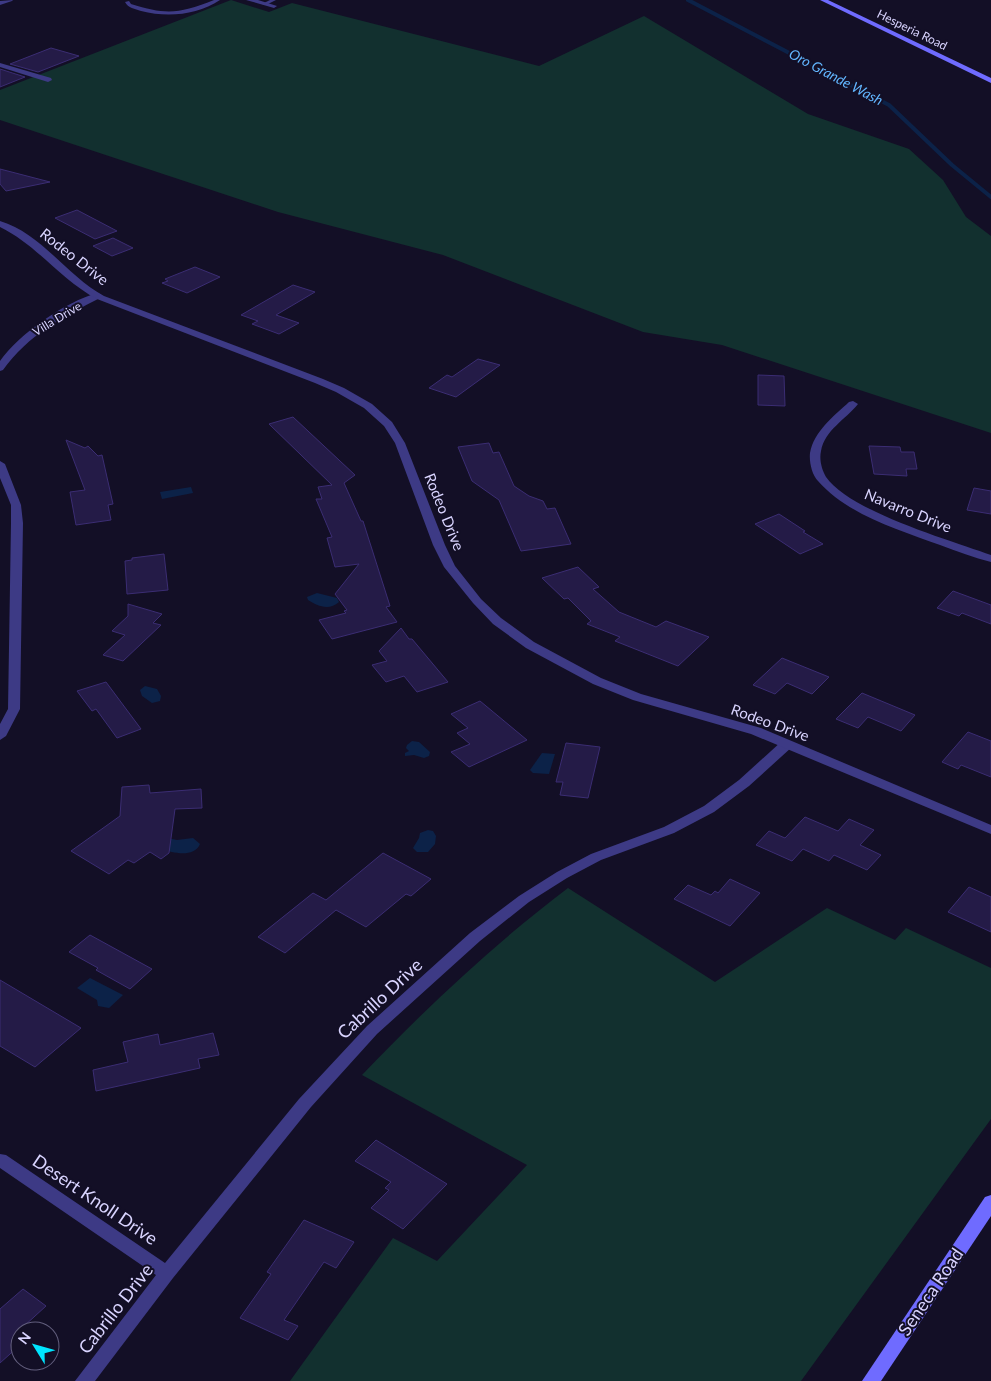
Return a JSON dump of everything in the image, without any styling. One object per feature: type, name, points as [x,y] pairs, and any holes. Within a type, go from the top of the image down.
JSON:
[{"type":"main road","name":"Hesperia Road","points":[[824,0],[991,81]]},
{"type":"main road","name":"Seneca Road","points":[[871,1381],[991,1202]]},
{"type":"street","points":[[0,3],[10,0]]},
{"type":"street","points":[[250,0],[264,4],[274,3]]},
{"type":"street","points":[[0,65],[48,80]]},
{"type":"street","name":"Rodeo Drive","points":[[0,224],[26,239],[81,286],[97,296],[326,384],[368,406],[388,424],[400,443],[439,545],[450,567],[477,601],[497,621],[530,646],[596,681],[637,697],[756,731],[991,830]]},
{"type":"street","name":"Villa Drive","points":[[0,368],[6,357],[47,322],[97,296]]},
{"type":"street","name":"Navarro Drive","points":[[853,404],[825,430],[817,446],[815,463],[822,478],[835,493],[860,509],[895,525],[991,558]]},
{"type":"street","points":[[0,464],[16,505],[17,523],[14,709],[0,736]]},
{"type":"street","name":"Cabrillo Drive","points":[[84,1381],[167,1273],[335,1068],[372,1030],[475,937],[524,899],[562,875],[596,857],[670,830],[709,809],[744,783],[787,744]]},
{"type":"street","name":"Desert Knoll Drive","points":[[0,1160],[167,1273]]},
{"type":"lane","points":[[120,0],[130,1],[128,5],[145,10],[179,14],[218,0]]},
{"type":"green space","points":[[231,0],[269,12],[292,3],[539,66],[644,16],[808,114],[909,149],[943,180],[966,217],[991,236],[991,433],[722,345],[643,332],[443,255],[278,212],[0,120],[0,90]]},
{"type":"green space","points":[[568,888],[715,982],[827,908],[895,940],[906,928],[991,968],[991,1119],[801,1381],[290,1381],[393,1238],[437,1261],[527,1165],[362,1075],[411,1025],[487,954]]},
{"type":"water","points":[[191,487],[193,493],[162,499],[160,492]]},
{"type":"water","points":[[317,593],[337,598],[339,602],[327,607],[319,606],[308,600],[307,597]]},
{"type":"water","points":[[145,686],[157,689],[161,696],[160,701],[152,703],[142,696],[140,690]]},
{"type":"water","points":[[412,741],[419,742],[430,752],[429,756],[424,758],[414,755],[405,756],[405,753],[409,751],[406,748],[407,745]]},
{"type":"water","points":[[542,753],[555,754],[549,774],[533,773],[530,770]]},
{"type":"water","points":[[428,830],[433,831],[436,836],[435,844],[428,852],[417,852],[413,848],[420,833]]},
{"type":"water","points":[[167,838],[177,840],[193,838],[200,844],[188,853],[172,852],[162,849]]},
{"type":"water","points":[[90,978],[123,995],[109,1008],[98,1006],[97,1000],[77,988]]},
{"type":"building","points":[[51,48],[79,56],[38,72],[10,64]]},
{"type":"building","points":[[0,69],[25,77],[0,87]]},
{"type":"building","points":[[0,169],[50,182],[6,191],[0,184]]},
{"type":"building","points":[[77,210],[117,231],[95,239],[55,218]]},
{"type":"building","points":[[113,238],[133,248],[112,256],[93,246]]},
{"type":"building","points":[[195,267],[220,277],[187,293],[162,283],[168,281],[165,279]]},
{"type":"building","points":[[293,285],[315,292],[276,315],[299,323],[279,334],[252,324],[258,321],[241,315]]},
{"type":"building","points":[[478,359],[500,365],[456,397],[429,388],[447,375],[452,377]]},
{"type":"building","points":[[758,375],[784,376],[785,406],[758,405]]},
{"type":"building","points":[[293,417],[355,475],[344,483],[361,521],[363,521],[390,606],[386,607],[397,622],[332,639],[319,620],[346,613],[344,611],[347,610],[335,594],[359,564],[335,567],[327,538],[332,537],[316,499],[322,499],[318,487],[332,485],[269,424]]},
{"type":"building","points":[[66,440],[85,448],[88,446],[98,456],[102,455],[113,504],[108,505],[111,520],[76,525],[70,492],[85,490]]},
{"type":"building","points":[[489,443],[493,453],[499,452],[514,486],[529,496],[543,501],[547,509],[555,508],[571,544],[521,551],[499,500],[472,481],[458,447]]},
{"type":"building","points":[[869,446],[900,447],[901,452],[914,452],[917,469],[906,469],[907,476],[874,474]]},
{"type":"building","points":[[974,488],[991,491],[991,514],[967,510]]},
{"type":"building","points":[[779,514],[823,544],[800,554],[755,524]]},
{"type":"building","points":[[164,554],[168,590],[127,594],[125,561],[132,560],[132,558]]},
{"type":"building","points":[[578,567],[599,587],[593,589],[619,612],[656,627],[666,621],[709,637],[678,666],[615,641],[620,637],[587,624],[591,621],[568,598],[564,599],[542,578]]},
{"type":"building","points":[[953,591],[991,605],[991,624],[962,613],[959,616],[937,608]]},
{"type":"building","points":[[128,604],[162,614],[153,623],[161,625],[123,661],[103,655],[125,635],[112,631],[128,616]]},
{"type":"building","points":[[401,628],[448,682],[417,692],[404,676],[386,682],[372,665],[387,661],[379,651]]},
{"type":"building","points":[[782,658],[829,677],[812,694],[787,683],[775,694],[753,685]]},
{"type":"building","points":[[106,682],[141,729],[117,738],[96,709],[92,711],[77,691]]},
{"type":"building","points":[[862,693],[915,715],[901,731],[868,717],[858,728],[836,719]]},
{"type":"building","points":[[480,701],[527,740],[469,767],[451,752],[470,744],[457,733],[468,728],[451,714]]},
{"type":"building","points":[[968,732],[991,741],[991,777],[961,765],[958,769],[942,762]]},
{"type":"building","points":[[566,743],[600,747],[588,798],[560,795],[563,782],[556,782]]},
{"type":"building","points":[[149,785],[150,793],[201,789],[202,808],[175,809],[169,853],[161,859],[150,852],[134,863],[128,860],[109,874],[71,851],[120,816],[122,787]]},
{"type":"building","points":[[805,817],[838,831],[849,819],[874,830],[860,845],[881,855],[867,870],[834,855],[829,861],[803,849],[792,861],[756,845],[769,831],[785,838]]},
{"type":"building","points":[[383,853],[431,879],[411,896],[406,894],[366,927],[336,910],[285,953],[258,937],[313,893],[326,900]]},
{"type":"building","points":[[730,879],[760,893],[730,926],[674,899],[688,885],[711,895],[715,891],[718,893]]},
{"type":"building","points":[[969,887],[991,897],[991,932],[948,912]]},
{"type":"building","points":[[90,935],[152,969],[130,989],[69,952]]},
{"type":"building","points":[[0,980],[81,1028],[35,1067],[0,1046]]},
{"type":"building","points":[[213,1033],[219,1055],[198,1059],[200,1068],[96,1091],[93,1070],[128,1062],[123,1042],[158,1034],[160,1045]]},
{"type":"building","points":[[376,1140],[447,1184],[403,1229],[371,1208],[389,1190],[385,1188],[391,1182],[355,1161]]},
{"type":"building","points":[[304,1220],[354,1242],[336,1268],[324,1262],[284,1320],[298,1326],[288,1340],[240,1318],[271,1274],[267,1272]]},
{"type":"building","points":[[23,1289],[46,1306],[30,1321],[10,1321],[10,1354],[0,1363],[0,1309]]},
{"type":"waterway","name":"Oro Grande Wash","points":[[688,0],[889,105],[952,165],[991,197]]}]
